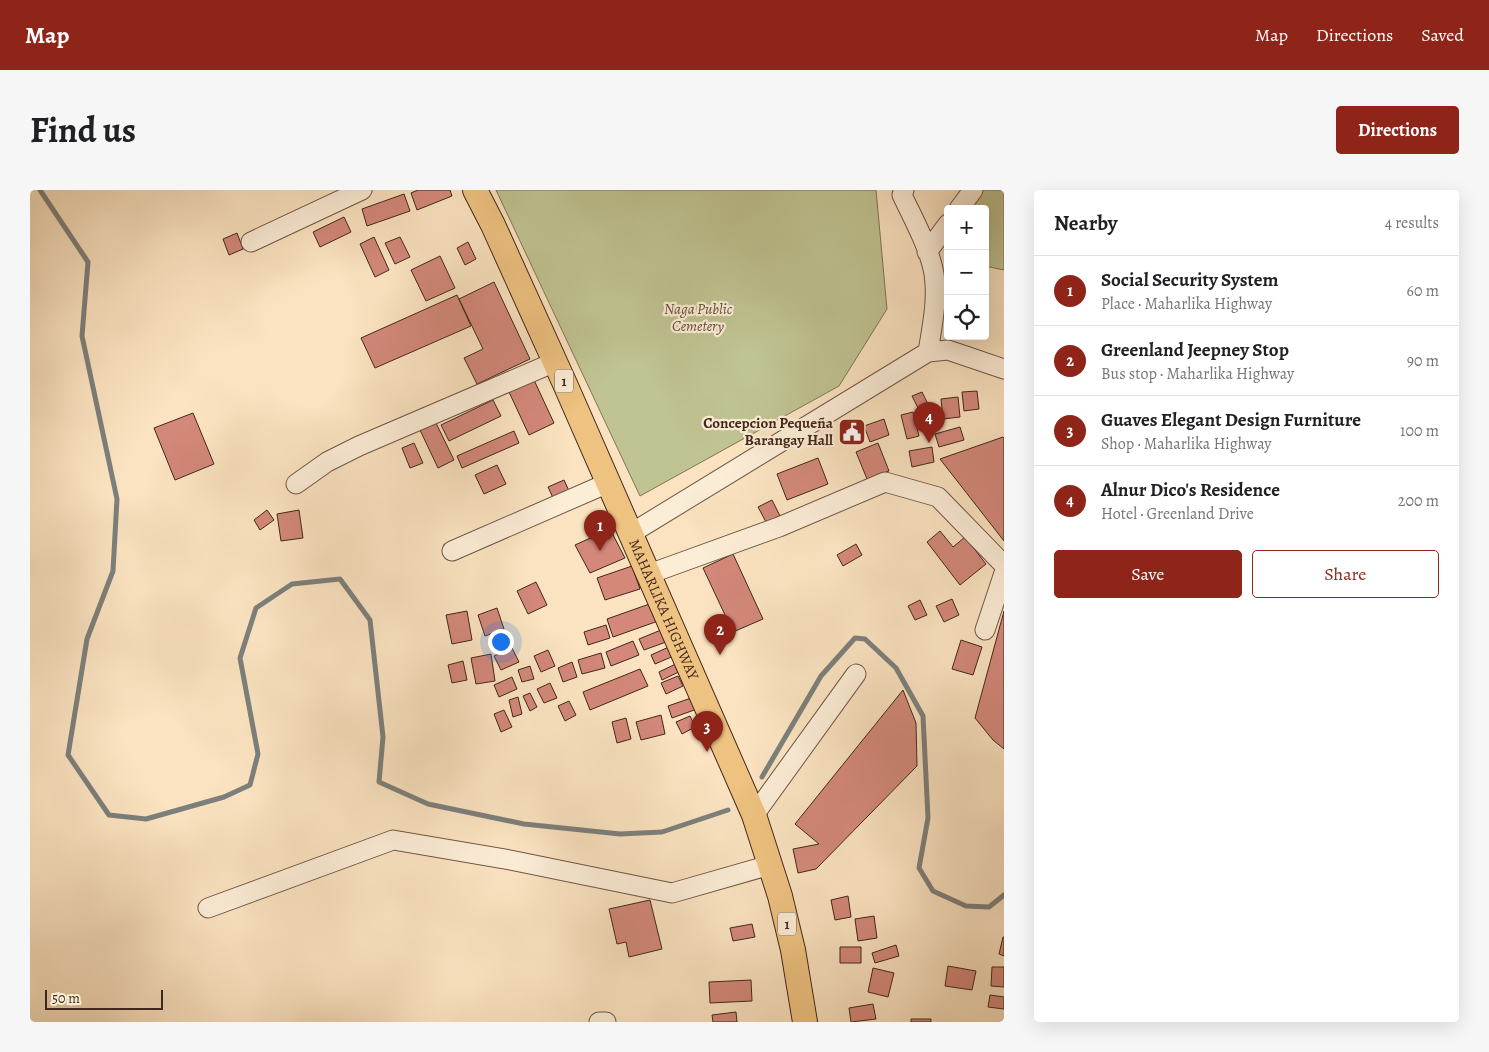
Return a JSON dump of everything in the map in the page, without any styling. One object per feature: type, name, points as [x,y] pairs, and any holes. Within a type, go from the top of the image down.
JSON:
[{"type":"main road","name":"MAHARLIKA HIGHWAY","points":[[474,190],[493,225],[555,362],[754,815],[787,923],[800,984],[805,1022]]},
{"type":"main road","name":"MAHARLIKA HIGHWAY","points":[[800,984],[812,1022]]},
{"type":"street","points":[[251,242],[362,190]]},
{"type":"street","points":[[904,190],[902,195],[927,252],[934,274],[934,308],[928,352]]},
{"type":"street","points":[[962,205],[973,190]]},
{"type":"street","points":[[927,252],[944,229]]},
{"type":"street","points":[[630,534],[928,352],[948,350],[1004,369]]},
{"type":"street","points":[[296,484],[328,462],[359,446],[555,362]]},
{"type":"street","points":[[649,574],[779,527],[885,482],[938,497],[1004,565]]},
{"type":"street","points":[[452,551],[608,483]]},
{"type":"street","points":[[985,630],[1004,572]]},
{"type":"street","points":[[754,815],[856,674]]},
{"type":"street","points":[[208,908],[393,840],[510,860],[672,893],[770,865]]},
{"type":"street","points":[[600,1022],[606,1022]]},
{"type":"green space","name":"Naga Public Cemetery","points":[[496,190],[876,190],[887,309],[839,386],[640,496]]},
{"type":"green space","points":[[961,190],[1004,190],[1004,270],[989,267],[989,205],[952,205]]},
{"type":"building","points":[[418,190],[450,190],[452,196],[417,210],[411,193]]},
{"type":"building","points":[[404,194],[410,211],[367,226],[362,209]]},
{"type":"building","points":[[344,217],[351,232],[320,247],[313,232]]},
{"type":"building","points":[[237,233],[243,249],[229,255],[223,239]]},
{"type":"building","points":[[374,237],[389,270],[375,277],[360,244]]},
{"type":"building","points":[[400,237],[410,257],[395,264],[385,243]]},
{"type":"building","points":[[468,242],[476,259],[465,265],[457,248]]},
{"type":"building","points":[[440,256],[455,288],[426,301],[411,270]]},
{"type":"building","points":[[494,282],[530,359],[477,384],[464,358],[483,349],[459,299]]},
{"type":"building","points":[[457,295],[471,326],[375,368],[361,338]]},
{"type":"building","points":[[534,380],[554,423],[529,435],[509,392]]},
{"type":"building","points":[[977,391],[979,409],[964,411],[962,392]]},
{"type":"building","points":[[922,392],[928,404],[918,408],[912,396]]},
{"type":"building","points":[[958,397],[960,417],[943,419],[941,399]]},
{"type":"building","points":[[493,400],[501,416],[449,441],[441,425]]},
{"type":"building","points":[[913,412],[919,436],[907,439],[901,415]]},
{"type":"building","points":[[193,413],[214,464],[175,480],[154,428]]},
{"type":"building","points":[[884,419],[889,435],[870,442],[864,426]]},
{"type":"building","points":[[436,423],[454,460],[438,468],[420,430]]},
{"type":"building","points":[[960,427],[964,440],[939,447],[935,434]]},
{"type":"building","points":[[514,431],[519,443],[462,468],[457,456]]},
{"type":"building","points":[[1004,438],[1004,541],[940,459]]},
{"type":"building","points":[[414,443],[423,463],[410,468],[402,448]]},
{"type":"building","points":[[878,443],[889,471],[867,479],[856,452]]},
{"type":"building","points":[[932,447],[934,462],[912,467],[909,451]]},
{"type":"building","points":[[818,458],[828,484],[787,500],[777,474]]},
{"type":"building","points":[[497,465],[506,484],[484,494],[475,475]]},
{"type":"building","points":[[564,480],[570,493],[554,500],[548,487]]},
{"type":"building","points":[[772,500],[780,516],[766,522],[758,507]]},
{"type":"building","points":[[267,510],[274,520],[260,530],[254,520]]},
{"type":"building","points":[[299,510],[303,538],[281,541],[277,514]]},
{"type":"building","points":[[610,529],[625,558],[590,573],[575,545]]},
{"type":"building","points":[[940,531],[953,547],[965,537],[986,564],[960,585],[927,542]]},
{"type":"building","points":[[856,544],[862,555],[843,566],[837,555]]},
{"type":"building","points":[[733,554],[763,619],[733,632],[703,568]]},
{"type":"building","points":[[632,566],[640,589],[605,600],[597,578]]},
{"type":"building","points":[[536,582],[547,605],[528,614],[517,591]]},
{"type":"building","points":[[952,599],[959,615],[944,622],[936,606]]},
{"type":"building","points":[[920,600],[927,615],[915,620],[908,606]]},
{"type":"building","points":[[655,602],[661,620],[613,637],[607,619]]},
{"type":"building","points":[[497,608],[504,629],[485,636],[478,615]]},
{"type":"building","points":[[467,611],[472,640],[452,644],[446,615]]},
{"type":"building","points":[[1004,611],[1004,749],[993,740],[975,718]]},
{"type":"building","points":[[606,625],[610,638],[588,645],[584,632]]},
{"type":"building","points":[[661,630],[666,642],[644,650],[639,639]]},
{"type":"building","points":[[961,640],[982,647],[973,675],[952,669]]},
{"type":"building","points":[[633,641],[639,655],[611,666],[606,652]]},
{"type":"building","points":[[671,646],[676,655],[655,664],[651,655]]},
{"type":"building","points":[[512,648],[519,662],[501,670],[494,656]]},
{"type":"building","points":[[548,650],[555,666],[541,672],[534,656]]},
{"type":"building","points":[[601,653],[605,668],[582,674],[578,660]]},
{"type":"building","points":[[491,654],[495,681],[476,684],[471,658]]},
{"type":"building","points":[[463,661],[467,680],[452,683],[448,665]]},
{"type":"building","points":[[682,661],[685,669],[662,680],[659,672]]},
{"type":"building","points":[[572,662],[577,677],[563,682],[558,668]]},
{"type":"building","points":[[530,666],[534,679],[522,682],[518,670]]},
{"type":"building","points":[[640,669],[648,686],[590,710],[583,692]]},
{"type":"building","points":[[678,676],[683,686],[666,694],[661,683]]},
{"type":"building","points":[[512,677],[517,689],[499,697],[494,685]]},
{"type":"building","points":[[550,683],[557,698],[544,703],[537,689]]},
{"type":"building","points":[[903,690],[916,723],[917,766],[816,869],[798,873],[793,849],[819,844],[795,824]]},
{"type":"building","points":[[530,693],[537,707],[530,711],[523,696]]},
{"type":"building","points":[[518,697],[522,714],[513,717],[509,700]]},
{"type":"building","points":[[694,697],[697,709],[672,718],[668,706]]},
{"type":"building","points":[[569,701],[576,715],[565,721],[558,706]]},
{"type":"building","points":[[504,710],[512,727],[501,732],[494,714]]},
{"type":"building","points":[[661,715],[665,734],[641,740],[636,722]]},
{"type":"building","points":[[690,716],[695,727],[682,734],[676,722]]},
{"type":"building","points":[[626,718],[631,739],[617,743],[612,722]]},
{"type":"building","points":[[848,896],[851,917],[835,920],[831,900]]},
{"type":"building","points":[[650,900],[662,949],[629,957],[626,942],[617,944],[609,909]]},
{"type":"building","points":[[874,916],[877,938],[858,941],[855,919]]},
{"type":"building","points":[[752,924],[755,937],[733,941],[730,928]]},
{"type":"building","points":[[1004,937],[1004,956],[999,954]]},
{"type":"building","points":[[896,945],[899,956],[875,963],[872,953]]},
{"type":"building","points":[[840,947],[861,947],[861,963],[840,963]]},
{"type":"building","points":[[948,966],[976,971],[972,990],[945,986]]},
{"type":"building","points":[[992,967],[1004,967],[1004,987],[991,986]]},
{"type":"building","points":[[873,968],[894,973],[888,997],[868,992]]},
{"type":"building","points":[[751,980],[752,1001],[710,1003],[709,982]]},
{"type":"building","points":[[990,995],[1004,997],[1004,1009],[988,1007]]},
{"type":"building","points":[[873,1004],[876,1019],[851,1022],[849,1008]]},
{"type":"building","points":[[736,1012],[737,1022],[713,1022],[712,1015]]},
{"type":"building","points":[[911,1019],[931,1019],[931,1022],[911,1022]]},
{"type":"waterway","points":[[40,190],[88,262],[82,336],[117,499],[113,571],[87,639],[68,755],[109,815],[146,819],[224,797],[250,785],[258,754],[240,658],[256,608],[292,584],[340,579],[370,620],[383,737],[379,782],[428,804],[524,824],[620,834],[662,832],[728,810]]},
{"type":"waterway","points":[[762,777],[821,676],[855,638],[865,639],[896,668],[923,716],[928,818],[919,868],[933,891],[966,906],[989,907],[1004,895]]},
{"type":"place","name":"Concepcion Pequeña Barangay Hall","points":[[852,432]]},
{"type":"place","name":"Alnur Dico's Residence","points":[[929,443]]},
{"type":"place","name":"Social Security System","points":[[600,551]]},
{"type":"place","name":"Greenland Jeepney Stop","points":[[720,655]]},
{"type":"place","name":"Guaves Elegant Design Furniture","points":[[707,752]]}]
